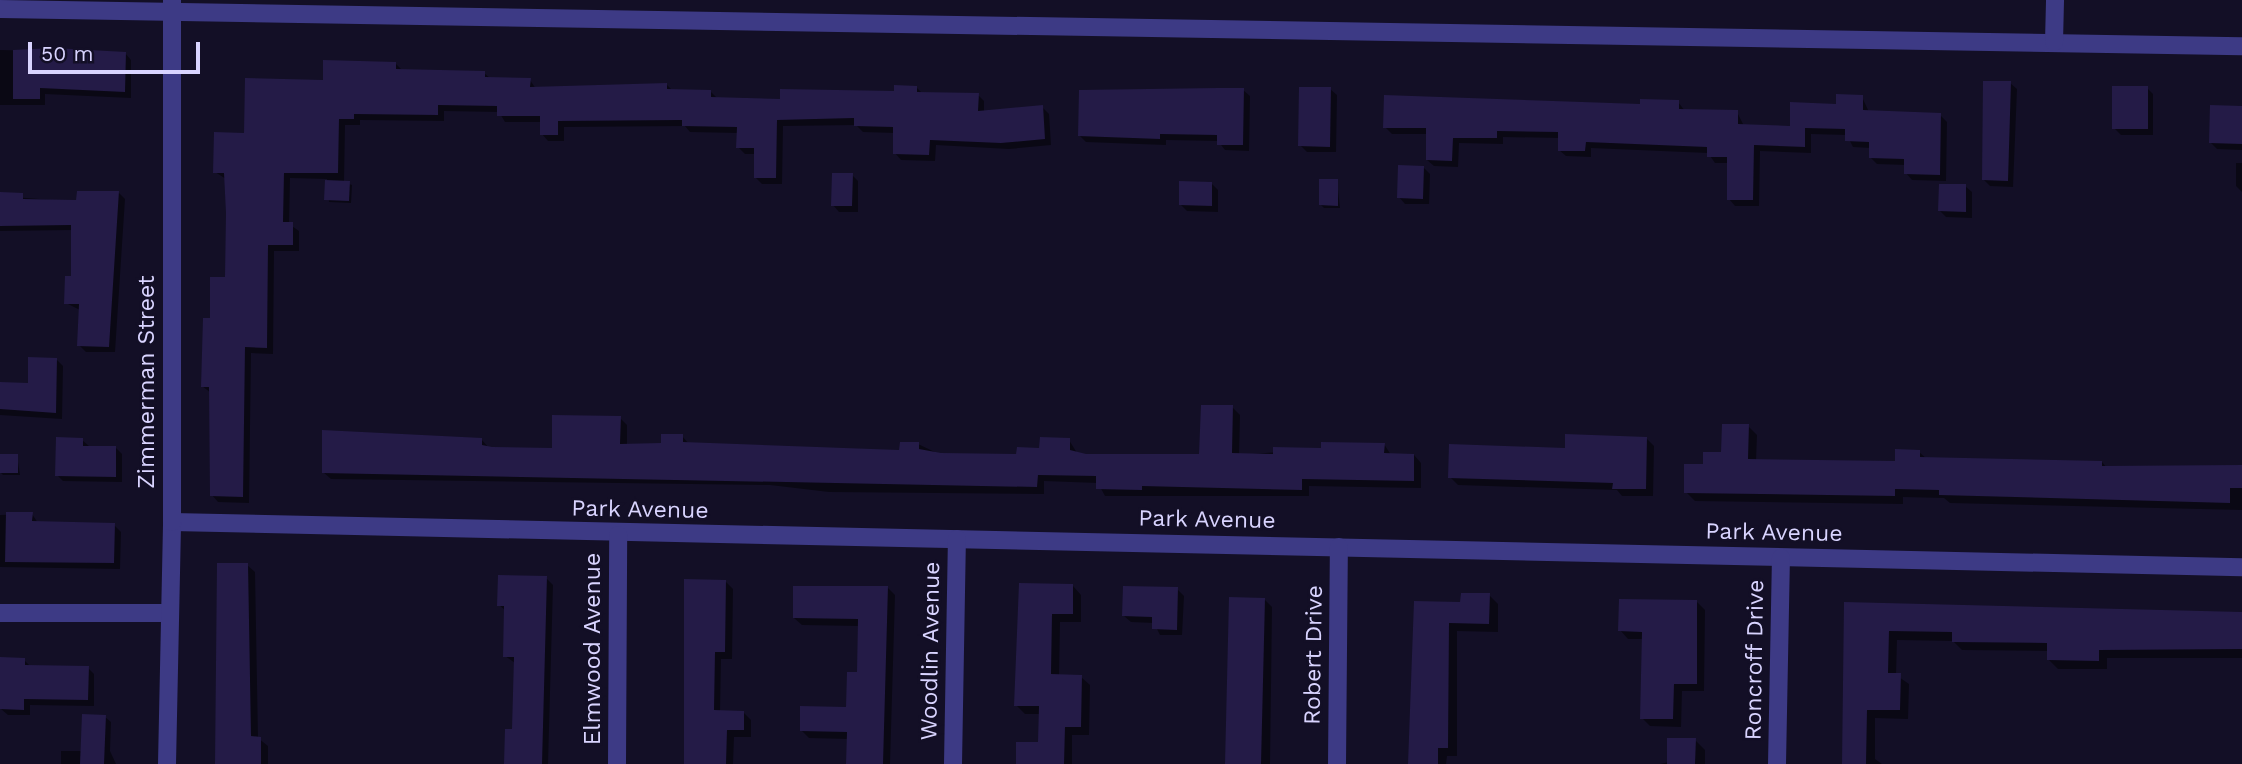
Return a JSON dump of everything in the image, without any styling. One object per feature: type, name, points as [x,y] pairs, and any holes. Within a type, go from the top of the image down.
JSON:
[{"type":"street","points":[[2054,42],[2055,0]]},
{"type":"street","points":[[0,9],[172,6],[2242,46]]},
{"type":"street","name":"Zimmerman Street","points":[[167,764],[172,522],[172,6]]},
{"type":"street","name":"Park Avenue","points":[[172,522],[618,534],[2242,567]]},
{"type":"street","name":"Elmwood Avenue","points":[[617,764],[618,534]]},
{"type":"street","name":"Woodlin Avenue","points":[[953,764],[957,539]]},
{"type":"street","name":"Robert Drive","points":[[1337,764],[1339,547]]},
{"type":"street","name":"Roncroff Drive","points":[[1777,764],[1782,558]]},
{"type":"street","points":[[0,613],[170,613]]},
{"type":"building","points":[[53,48],[126,52],[125,92],[40,88],[40,99],[13,99],[13,50]]},
{"type":"building","points":[[323,60],[396,62],[396,69],[485,71],[485,77],[531,78],[530,87],[667,83],[667,89],[711,90],[711,97],[780,99],[780,89],[894,91],[894,85],[917,86],[917,92],[979,93],[978,111],[1043,105],[1045,139],[1001,143],[930,140],[929,155],[893,154],[893,127],[854,126],[854,118],[777,120],[776,178],[754,178],[754,148],[736,148],[737,127],[682,126],[682,120],[558,121],[558,135],[540,135],[540,116],[497,116],[497,106],[438,105],[438,115],[354,114],[354,119],[339,119],[338,173],[284,173],[283,222],[293,222],[293,245],[268,245],[267,348],[245,347],[243,497],[210,496],[209,387],[201,387],[203,318],[210,318],[210,277],[225,277],[226,213],[224,173],[213,173],[214,132],[244,133],[245,78],[323,80]]},
{"type":"building","points":[[1983,81],[2011,81],[2008,181],[1982,180]]},
{"type":"building","points":[[2112,86],[2148,86],[2148,129],[2112,129]]},
{"type":"building","points":[[1299,87],[1331,87],[1330,147],[1298,146]]},
{"type":"building","points":[[1244,88],[1243,145],[1217,145],[1217,135],[1160,134],[1160,139],[1078,136],[1079,90]]},
{"type":"building","points":[[1836,94],[1863,95],[1863,110],[1941,113],[1940,175],[1904,174],[1904,159],[1869,158],[1869,142],[1845,141],[1845,129],[1805,128],[1805,147],[1754,145],[1753,200],[1727,200],[1727,157],[1707,157],[1707,147],[1586,142],[1585,151],[1558,151],[1558,132],[1497,131],[1497,138],[1453,138],[1452,161],[1426,160],[1426,128],[1383,128],[1384,95],[1640,104],[1640,99],[1679,100],[1679,109],[1738,110],[1738,124],[1790,126],[1790,102],[1836,104]]},
{"type":"building","points":[[2210,105],[2242,106],[2242,144],[2209,143]]},
{"type":"building","points":[[1398,165],[1424,166],[1423,199],[1397,198]]},
{"type":"building","points":[[832,173],[853,173],[852,206],[831,206]]},
{"type":"building","points":[[1319,179],[1338,179],[1338,206],[1319,205]]},
{"type":"building","points":[[325,180],[350,181],[349,201],[324,200]]},
{"type":"building","points":[[1179,181],[1212,182],[1212,206],[1179,205]]},
{"type":"building","points":[[1939,184],[1966,184],[1966,212],[1938,211]]},
{"type":"building","points":[[77,191],[119,191],[109,347],[77,346],[79,304],[64,304],[65,276],[71,276],[71,225],[0,226],[0,192],[23,193],[23,199],[76,200]]},
{"type":"building","points":[[28,357],[57,358],[56,413],[0,409],[0,382],[28,383]]},
{"type":"building","points":[[1201,405],[1233,405],[1232,453],[1273,454],[1273,447],[1321,448],[1321,442],[1385,443],[1384,453],[1414,454],[1414,481],[1302,479],[1302,490],[1142,486],[1142,490],[1096,489],[1096,476],[1038,475],[1037,487],[322,473],[322,430],[482,438],[482,445],[492,447],[552,448],[552,415],[621,416],[620,444],[661,443],[661,434],[683,434],[683,442],[899,450],[900,442],[919,442],[919,449],[941,453],[1016,454],[1017,447],[1039,448],[1040,437],[1070,438],[1070,450],[1086,454],[1199,454]]},
{"type":"building","points":[[1722,424],[1749,424],[1748,459],[1895,461],[1895,449],[1920,450],[1920,457],[2102,461],[2102,466],[2242,465],[2242,488],[2230,488],[2230,503],[1939,495],[1939,490],[1895,489],[1895,496],[1684,493],[1684,464],[1703,464],[1703,452],[1721,452]]},
{"type":"building","points":[[1565,434],[1647,437],[1646,489],[1612,489],[1613,483],[1448,478],[1449,444],[1565,448]]},
{"type":"building","points":[[56,437],[83,438],[83,446],[116,446],[116,477],[55,476]]},
{"type":"building","points":[[0,454],[18,454],[18,473],[0,473]]},
{"type":"building","points":[[6,512],[33,512],[32,521],[115,523],[114,563],[5,562]]},
{"type":"building","points":[[217,563],[248,563],[251,736],[261,737],[261,764],[215,764]]},
{"type":"building","points":[[498,575],[547,576],[542,764],[504,764],[505,729],[512,729],[514,657],[503,657],[504,606],[497,606]]},
{"type":"building","points":[[684,579],[726,580],[725,652],[715,652],[714,710],[744,711],[744,730],[727,730],[726,764],[684,764]]},
{"type":"building","points":[[1019,583],[1073,584],[1073,614],[1052,614],[1051,674],[1082,675],[1081,727],[1065,727],[1064,764],[1016,764],[1016,742],[1038,742],[1039,706],[1014,706]]},
{"type":"building","points":[[793,586],[888,586],[883,764],[846,764],[847,732],[800,731],[800,706],[846,707],[847,672],[857,672],[858,619],[793,618]]},
{"type":"building","points":[[1123,586],[1178,587],[1177,630],[1152,629],[1152,617],[1122,616]]},
{"type":"building","points":[[1461,593],[1490,593],[1489,624],[1449,623],[1448,748],[1438,748],[1438,764],[1408,764],[1414,601],[1460,602]]},
{"type":"building","points":[[1229,597],[1265,598],[1261,764],[1225,764]]},
{"type":"building","points":[[1619,599],[1697,600],[1697,684],[1674,684],[1673,719],[1640,719],[1642,632],[1618,631]]},
{"type":"building","points":[[1844,602],[2242,612],[2242,649],[2099,650],[2099,661],[2047,660],[2047,643],[1952,642],[1952,632],[1889,631],[1888,673],[1901,673],[1900,710],[1867,710],[1866,764],[1842,764]]},
{"type":"building","points":[[0,657],[25,658],[25,665],[89,666],[88,700],[24,699],[24,710],[0,709]]},
{"type":"building","points":[[82,714],[106,715],[104,764],[80,764]]},
{"type":"building","points":[[1667,738],[1696,738],[1695,764],[1667,764]]}]
